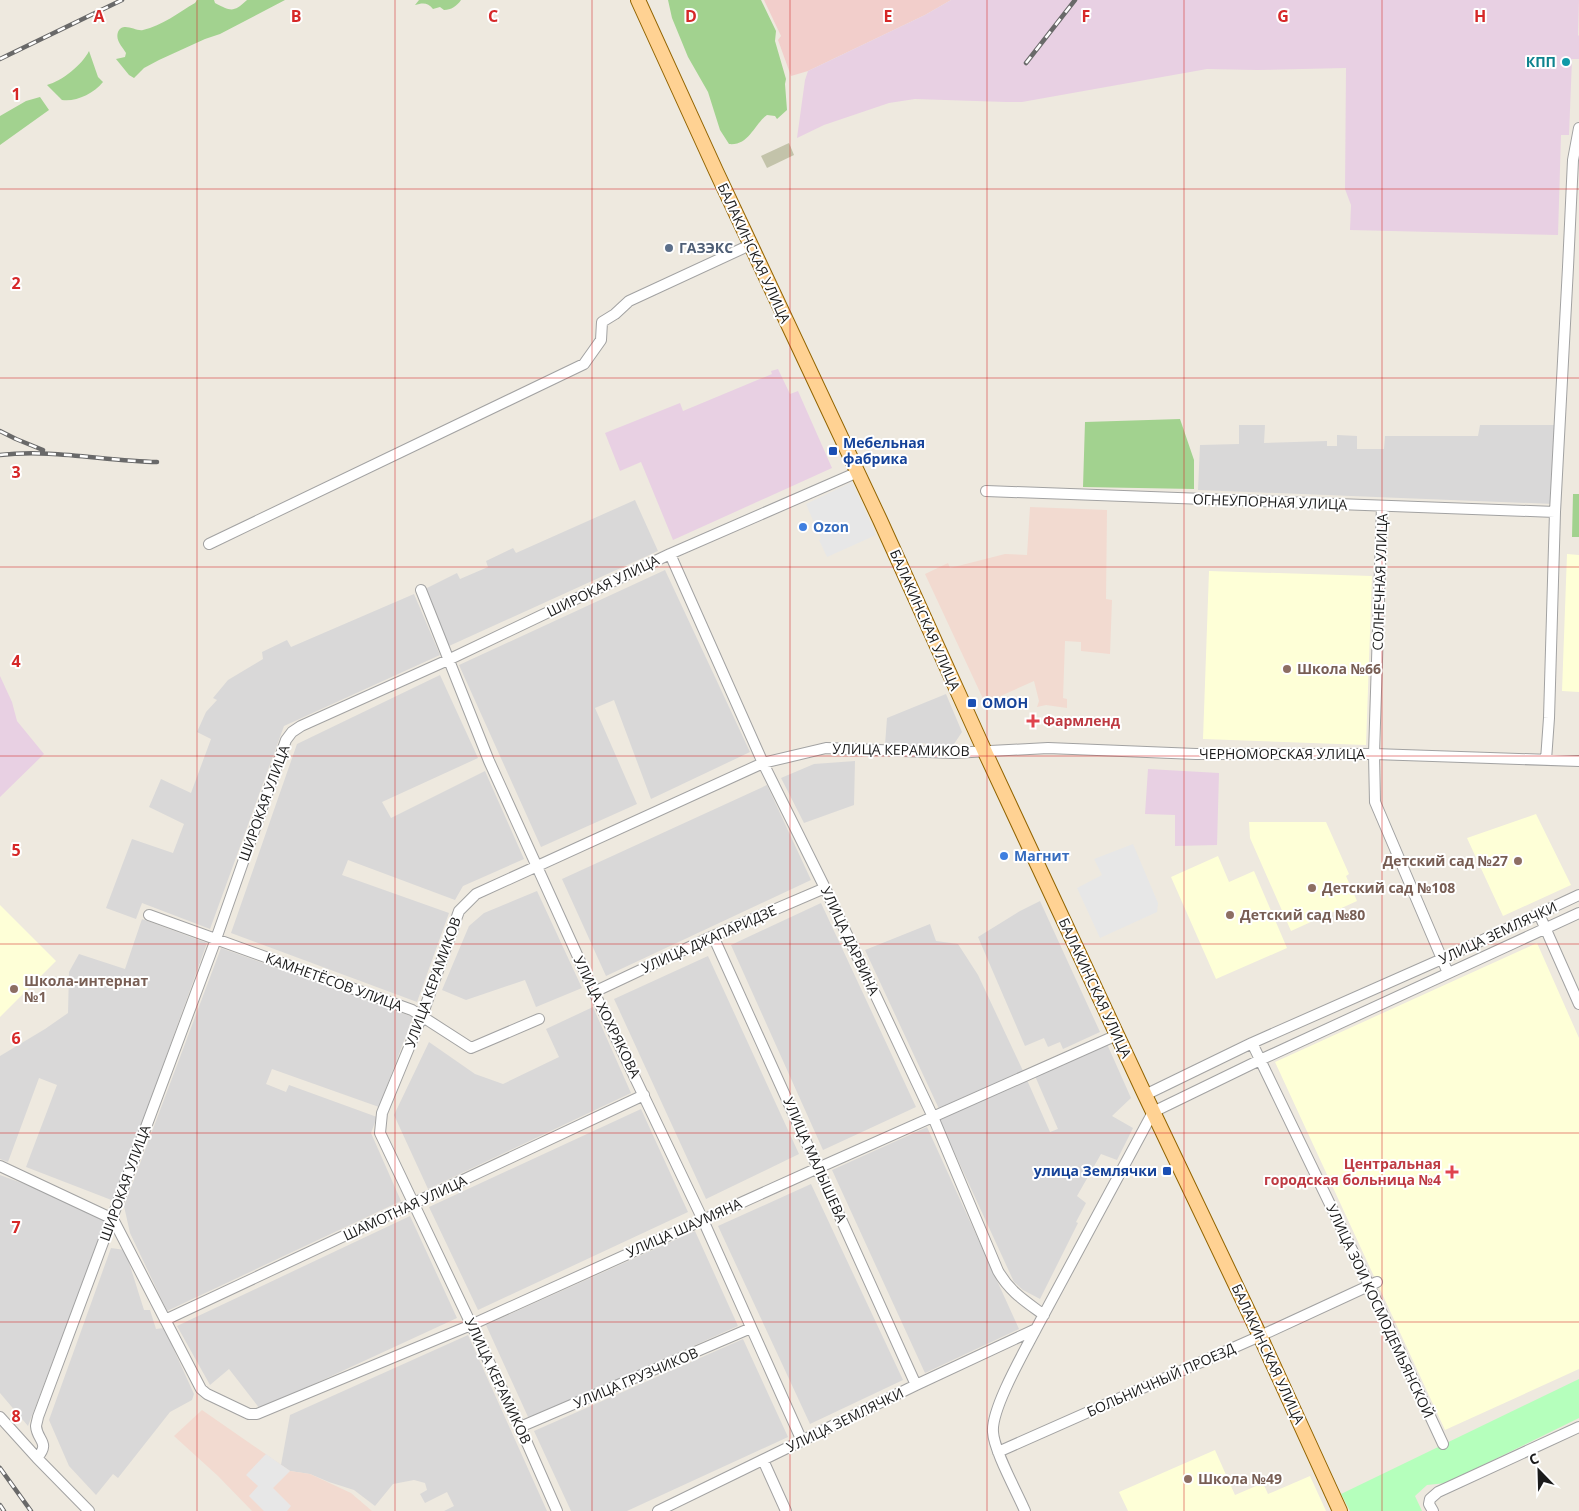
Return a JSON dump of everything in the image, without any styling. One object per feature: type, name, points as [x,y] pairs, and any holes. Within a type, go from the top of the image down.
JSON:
[{"type":"main road","name":"БАЛАКИНСКАЯ УЛИЦА","points":[[638,0],[750,245],[858,472],[984,752],[1260,1336],[1340,1511]]},
{"type":"street","points":[[1546,760],[1555,512],[1572,160],[1579,128]]},
{"type":"street","points":[[209,544],[584,364],[601,340],[602,322],[629,302],[750,245]]},
{"type":"street","name":"ШИРОКАЯ УЛИЦА","points":[[36,1458],[42,1453],[44,1445],[36,1428],[38,1417],[216,939],[286,740],[292,732],[301,726],[448,660],[670,554],[858,472]]},
{"type":"street","name":"ОГНЕУПОРНАЯ УЛИЦА","points":[[986,491],[1555,512]]},
{"type":"street","name":"СОЛНЕЧНАЯ УЛИЦА","points":[[1382,506],[1374,754],[1375,802],[1448,973]]},
{"type":"street","name":"УЛИЦА ДАРВИНА","points":[[670,554],[763,762],[933,1117],[998,1271],[1014,1292],[1044,1315]]},
{"type":"street","name":"УЛИЦА ХОХРЯКОВА","points":[[421,590],[489,761],[594,992],[704,1220],[802,1441]]},
{"type":"street","name":"УЛИЦА КЕРАМИКОВ","points":[[557,1511],[520,1427],[380,1133],[382,1113],[422,1016],[459,911],[476,894],[763,762],[826,748],[953,753],[984,752]]},
{"type":"street","name":"ЧЕРНОМОРСКАЯ УЛИЦА","points":[[984,752],[1048,748],[1196,754],[1374,754],[1579,761]]},
{"type":"street","name":"УЛИЦА ДЖАПАРИДЗЕ","points":[[594,992],[713,936],[825,888]]},
{"type":"street","name":"УЛИЦА ЗЕМЛЯЧКИ","points":[[1145,1095],[1252,1043],[1442,959],[1579,895]]},
{"type":"street","name":"УЛИЦА ЗЕМЛЯЧКИ","points":[[1153,1112],[1260,1060],[1579,913]]},
{"type":"street","points":[[1539,914],[1579,1004]]},
{"type":"street","name":"КАМНЕТЁСОВ УЛИЦА","points":[[149,915],[403,1007],[422,1016],[471,1048],[539,1019]]},
{"type":"street","name":"УЛИЦА МАЛЫШЕВА","points":[[713,936],[916,1385]]},
{"type":"street","name":"УЛИЦА ШАУМЯНА","points":[[165,1320],[204,1393],[249,1414],[262,1413],[472,1325],[1117,1035]]},
{"type":"street","name":"УЛИЦА ЗОИ КОСМОДЕМЬЯНСКОЙ","points":[[1252,1043],[1373,1283],[1443,1444]]},
{"type":"street","name":"ШАМОТНАЯ УЛИЦА","points":[[165,1320],[644,1095]]},
{"type":"street","points":[[1025,1511],[998,1452],[992,1433],[995,1415],[1036,1329],[1153,1112]]},
{"type":"street","points":[[0,1166],[113,1218],[165,1320]]},
{"type":"street","name":"БОЛЬНИЧНЫЙ ПРОЕЗД","points":[[998,1452],[1260,1336],[1373,1283]]},
{"type":"street","name":"УЛИЦА ГРУЗЧИКОВ","points":[[520,1427],[751,1328]]},
{"type":"street","name":"УЛИЦА ЗЕМЛЯЧКИ","points":[[658,1511],[916,1385],[1036,1329]]},
{"type":"street","points":[[0,1416],[36,1458],[89,1511]]},
{"type":"street","points":[[1432,1511],[1429,1504],[1430,1499],[1438,1492],[1579,1427]]},
{"type":"street","points":[[763,1460],[786,1511]]},
{"type":"shaded area","points":[[764,0],[951,0],[925,15],[808,71],[791,76],[778,40],[781,36]]},
{"type":"shaded area","points":[[951,0],[1579,0],[1579,59],[1572,59],[1569,135],[1561,135],[1558,235],[1350,230],[1351,205],[1345,189],[1346,68],[1207,69],[1022,102],[915,99],[889,103],[824,125],[797,138],[805,80],[808,71],[925,15]]},
{"type":"shaded area","points":[[789,143],[794,155],[767,168],[761,156]]},
{"type":"shaded area","points":[[778,369],[790,394],[798,391],[832,468],[673,540],[641,462],[620,471],[605,433],[680,403],[683,411],[772,374],[771,371]]},
{"type":"shaded area","points":[[1239,425],[1265,425],[1264,443],[1327,441],[1327,446],[1337,446],[1337,435],[1357,436],[1357,449],[1384,449],[1385,436],[1478,436],[1480,425],[1558,425],[1553,504],[1198,490],[1200,445],[1239,444]]},
{"type":"shaded area","points":[[852,482],[876,535],[827,557],[806,504]]},
{"type":"shaded area","points":[[635,500],[658,551],[449,646],[425,589],[457,573],[460,579],[488,567],[486,561],[513,548],[516,553]]},
{"type":"shaded area","points":[[1030,507],[1107,510],[1106,599],[1112,600],[1110,654],[1081,651],[1081,642],[1065,641],[1063,698],[1067,699],[1067,708],[1046,705],[1037,707],[1039,701],[1034,681],[985,703],[925,574],[948,563],[950,568],[1005,554],[1027,555]]},
{"type":"shaded area","points":[[1567,554],[1579,555],[1579,692],[1562,691]]},
{"type":"shaded area","points":[[665,570],[750,752],[651,799],[614,700],[595,708],[637,804],[541,847],[459,665]]},
{"type":"shaded area","name":"Школа №66","points":[[1209,571],[1372,576],[1366,745],[1203,739]]},
{"type":"shaded area","points":[[414,594],[440,655],[284,726],[210,929],[142,903],[136,919],[106,908],[132,839],[173,853],[184,824],[149,807],[161,779],[191,793],[211,739],[197,732],[206,712],[217,700],[213,698],[228,680],[263,659],[262,652],[287,640],[291,647]]},
{"type":"shaded area","points":[[440,675],[478,758],[382,802],[391,818],[485,771],[524,859],[463,886],[455,900],[348,860],[342,875],[449,913],[417,1002],[231,933],[297,744]]},
{"type":"shaded area","points":[[0,676],[12,702],[17,721],[44,754],[0,797]]},
{"type":"shaded area","points":[[946,694],[962,732],[952,747],[921,743],[920,747],[885,745],[887,718]]},
{"type":"shaded area","points":[[855,761],[854,805],[804,823],[781,778],[814,764]]},
{"type":"shaded area","points":[[1148,769],[1219,773],[1217,845],[1175,846],[1175,815],[1145,814]]},
{"type":"shaded area","points":[[767,785],[811,880],[606,976],[562,879]]},
{"type":"shaded area","name":"Детский сад №27","points":[[1536,814],[1571,885],[1503,916],[1467,838]]},
{"type":"shaded area","name":"Детский сад №108","points":[[1249,822],[1326,822],[1349,874],[1346,876],[1357,901],[1291,931],[1250,838]]},
{"type":"shaded area","points":[[1133,844],[1158,903],[1157,912],[1100,938],[1077,888],[1102,875],[1094,859]]},
{"type":"shaded area","name":"Детский сад №80","points":[[1218,856],[1229,882],[1254,871],[1287,948],[1216,979],[1171,877]]},
{"type":"shaded area","points":[[537,891],[582,988],[536,1007],[525,980],[466,1000],[442,990],[469,926],[484,913]]},
{"type":"shaded area","points":[[1040,901],[1100,1032],[1063,1049],[1060,1042],[1048,1047],[1044,1038],[1025,1046],[978,937]]},
{"type":"shaded area","points":[[821,903],[916,1107],[823,1150],[731,945]]},
{"type":"shaded area","name":"Школа-интернат №1","points":[[0,905],[56,961],[0,1017]]},
{"type":"shaded area","points":[[142,919],[207,943],[114,1201],[26,1167],[57,1085],[39,1078],[8,1162],[0,1159],[0,1056],[68,1013],[69,972],[79,954],[125,969]]},
{"type":"shaded area","points":[[930,924],[936,941],[958,944],[978,975],[1024,1073],[940,1111],[865,950]]},
{"type":"shaded area","name":"Центральная городская больница №4","points":[[1537,943],[1579,1038],[1579,1369],[1445,1430],[1275,1062]]},
{"type":"shaded area","points":[[221,948],[413,1017],[379,1107],[272,1069],[266,1084],[286,1092],[289,1085],[377,1117],[371,1133],[401,1201],[167,1311],[130,1233],[124,1206]]},
{"type":"shaded area","points":[[708,956],[799,1154],[706,1199],[614,999]]},
{"type":"shaded area","points":[[593,1007],[631,1093],[428,1189],[394,1115],[429,1042],[475,1074],[503,1084],[559,1057],[546,1029]]},
{"type":"shaded area","points":[[1107,1044],[1131,1098],[1112,1116],[1133,1128],[1117,1160],[1101,1154],[1077,1196],[1086,1203],[1040,1299],[1023,1290],[1014,1282],[939,1119],[1027,1080],[1050,1132],[1058,1129],[1035,1076]]},
{"type":"shaded area","points":[[641,1109],[688,1212],[478,1310],[429,1207]]},
{"type":"shaded area","points":[[927,1127],[1019,1329],[925,1373],[832,1170]]},
{"type":"shaded area","points":[[0,1175],[109,1215],[28,1426],[0,1393]]},
{"type":"shaded area","points":[[811,1184],[903,1380],[810,1424],[718,1226]]},
{"type":"shaded area","points":[[410,1216],[457,1318],[260,1409],[229,1369],[210,1385],[177,1326]]},
{"type":"shaded area","points":[[695,1231],[738,1326],[529,1419],[486,1325]]},
{"type":"shaded area","points":[[111,1248],[125,1250],[144,1310],[150,1310],[156,1329],[164,1328],[194,1394],[192,1400],[170,1412],[118,1478],[113,1474],[96,1495],[69,1466],[49,1420]]},
{"type":"shaded area","points":[[468,1335],[547,1511],[444,1511],[454,1506],[447,1492],[425,1503],[420,1494],[427,1490],[425,1483],[414,1480],[393,1484],[375,1506],[354,1490],[310,1474],[290,1471],[281,1465],[290,1415]]},
{"type":"shaded area","points":[[743,1339],[788,1437],[627,1511],[571,1511],[534,1431]]},
{"type":"shaded area","points":[[202,1410],[290,1471],[310,1474],[351,1493],[372,1511],[252,1511],[218,1476],[174,1436]]},
{"type":"shaded area","name":"Школа №49","points":[[1215,1450],[1235,1495],[1263,1483],[1268,1494],[1310,1476],[1326,1511],[1128,1511],[1119,1492]]},
{"type":"shaded area","points":[[266,1454],[290,1471],[273,1488],[291,1506],[287,1511],[264,1511],[249,1496],[258,1486],[246,1475]]},
{"type":"green space","points":[[197,0],[214,0],[215,3],[225,8],[235,9],[247,0],[285,0],[220,34],[159,60],[144,68],[134,78],[129,75],[116,59],[125,57],[126,53],[117,35],[120,29],[123,27],[140,30],[150,28],[170,18]]},
{"type":"green space","points":[[419,0],[461,0],[454,7],[444,10],[440,7],[433,9],[425,4],[415,5]]},
{"type":"green space","points":[[668,0],[761,0],[776,31],[775,41],[786,79],[787,110],[777,119],[775,116],[767,115],[742,142],[729,144],[720,130],[708,92],[688,57],[672,18]]},
{"type":"green space","points":[[89,51],[98,77],[103,82],[84,96],[73,100],[62,100],[47,85],[71,72],[82,62]]},
{"type":"green space","points":[[40,97],[49,110],[0,145],[0,116],[26,101]]},
{"type":"green space","points":[[1180,419],[1194,460],[1194,489],[1083,487],[1085,422]]},
{"type":"green space","points":[[1573,494],[1579,494],[1579,537],[1572,537]]},
{"type":"green space","points":[[1579,1379],[1579,1418],[1446,1483],[1427,1485],[1415,1496],[1422,1511],[1350,1511],[1341,1494]]},
{"type":"railway","points":[[0,59],[122,0]]},
{"type":"railway","points":[[1026,63],[1075,0]]},
{"type":"railway","points":[[0,431],[43,450]]},
{"type":"railway","points":[[0,455],[39,453],[157,462]]},
{"type":"railway","points":[[0,1468],[31,1511]]},
{"type":"railway","points":[[0,1505],[4,1511]]},
{"type":"place","name":"КПП","points":[[1566,62]]},
{"type":"place","name":"ГАЗЭКС","points":[[669,248]]},
{"type":"place","name":"Мебельная фабрика","points":[[833,451]]},
{"type":"place","name":"Ozon","points":[[803,527]]},
{"type":"place","name":"Школа №66","points":[[1287,669]]},
{"type":"place","name":"ОМОН","points":[[972,703]]},
{"type":"place","name":"Фармленд","points":[[1033,721]]},
{"type":"place","name":"Магнит","points":[[1004,856]]},
{"type":"place","name":"Детский сад №27","points":[[1518,861]]},
{"type":"place","name":"Детский сад №108","points":[[1312,888]]},
{"type":"place","name":"Детский сад №80","points":[[1230,915]]},
{"type":"place","name":"Школа-интернат №1","points":[[14,989]]},
{"type":"place","name":"улица Землячки","points":[[1167,1171]]},
{"type":"place","name":"Центральная городская больница №4","points":[[1452,1172]]},
{"type":"place","name":"Школа №49","points":[[1188,1479]]}]
